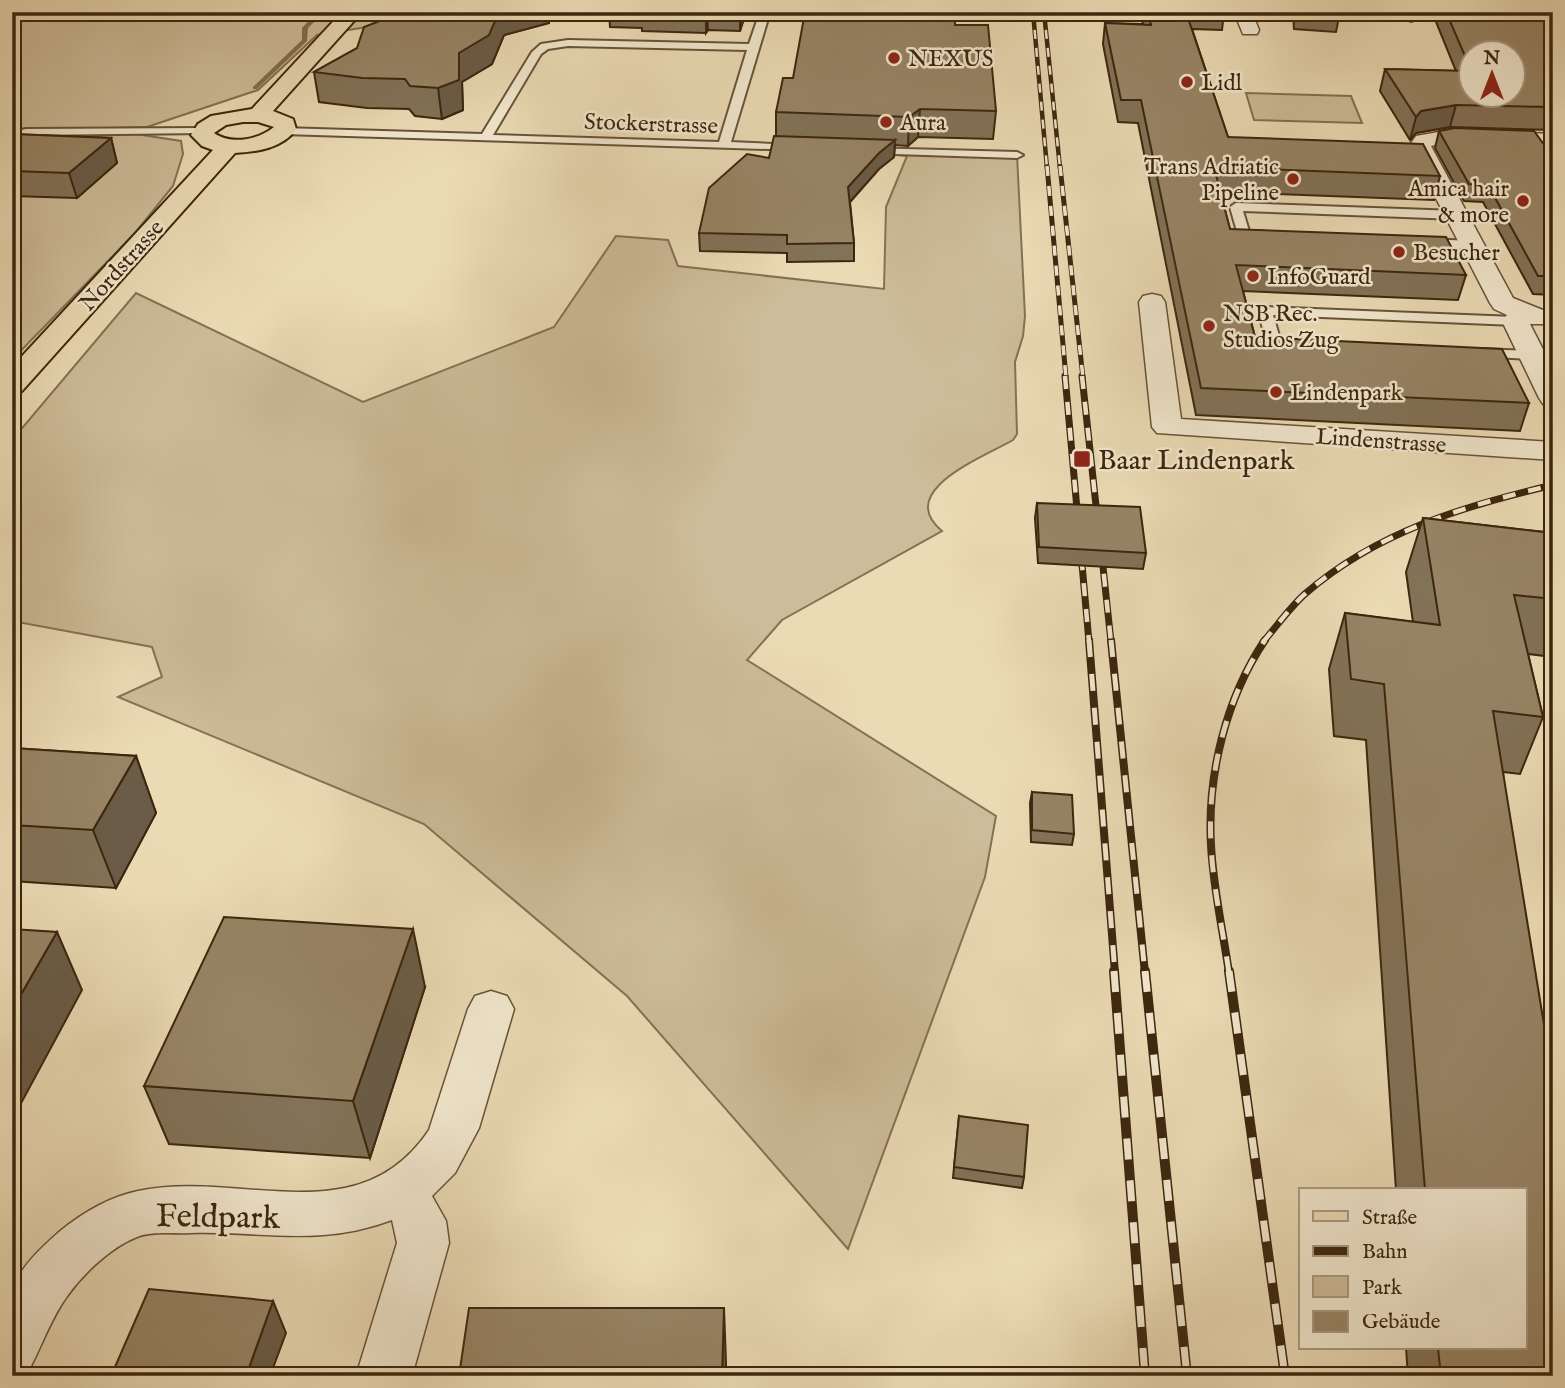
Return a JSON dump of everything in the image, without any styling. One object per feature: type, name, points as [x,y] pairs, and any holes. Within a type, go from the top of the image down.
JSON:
[{"type":"main road","points":[[258,115],[353,12]]},
{"type":"main road","points":[[258,115],[279,120],[285,124],[283,131],[259,142],[230,145],[211,142],[202,135],[203,131],[218,121],[258,115]]},
{"type":"main road","name":"Nordstrasse","points":[[12,385],[230,145]]},
{"type":"street","points":[[1553,140],[1450,136],[1423,141],[1420,146],[1503,303],[1532,319],[1530,355],[1553,398]]},
{"type":"street","name":"Lindenstrasse","points":[[1152,302],[1167,426],[1553,450]]},
{"type":"street","name":"Feldpark","points":[[12,1348],[48,1278],[86,1241],[132,1215],[186,1210],[315,1216],[369,1208],[401,1192],[440,1157],[460,1112],[491,1009]]},
{"type":"street","points":[[384,1376],[423,1243],[420,1221],[401,1192]]},
{"type":"lane","points":[[723,146],[765,12]]},
{"type":"lane","points":[[485,138],[537,52],[545,46],[568,43],[753,47]]},
{"type":"lane","points":[[12,136],[26,132],[203,131]]},
{"type":"lane","name":"Stockerstrasse","points":[[283,131],[807,149]]},
{"type":"lane","points":[[849,150],[1017,155]]},
{"type":"lane","points":[[1271,236],[1244,234],[1236,207],[1465,229]]},
{"type":"lane","points":[[1378,223],[1465,229]]},
{"type":"lane","points":[[1409,242],[1465,229]]},
{"type":"lane","points":[[1314,345],[1274,343],[1265,311],[1532,319]]},
{"type":"lane","points":[[1462,352],[1530,355]]},
{"type":"green space","points":[[12,12],[395,12],[367,27],[317,35],[258,90],[147,127],[12,131]]},
{"type":"green space","points":[[1246,93],[1351,96],[1362,123],[1254,120]]},
{"type":"green space","points":[[129,133],[181,141],[183,154],[173,186],[135,233],[12,360],[12,141],[29,136]]},
{"type":"green space","points":[[849,150],[1017,155],[1025,316],[1023,336],[1015,362],[1017,434],[1013,440],[964,466],[935,489],[928,502],[930,516],[942,531],[782,620],[747,660],[996,816],[985,877],[848,1249],[627,996],[424,824],[118,697],[162,677],[152,647],[12,621],[12,440],[136,293],[363,402],[554,327],[616,236],[668,240],[678,266],[884,289],[886,207],[907,156]]},
{"type":"building","points":[[403,12],[499,12],[489,35],[459,53],[459,80],[438,88],[410,86],[405,79],[362,78],[314,72],[357,48],[364,27]]},
{"type":"building","points":[[805,12],[955,12],[955,25],[988,25],[996,111],[920,109],[909,117],[776,112],[783,78],[793,78]]},
{"type":"building","points":[[1148,12],[1186,12],[1228,137],[1423,144],[1440,176],[1214,167],[1230,229],[1446,237],[1466,275],[1236,265],[1255,337],[1502,349],[1529,403],[1201,388],[1141,100],[1121,100],[1105,23],[1151,25]]},
{"type":"building","points":[[1446,12],[1553,12],[1553,107],[1526,106],[1526,38],[1457,38]]},
{"type":"building","points":[[1385,69],[1456,71],[1456,105],[1421,111],[1416,117]]},
{"type":"building","points":[[1455,128],[1534,131],[1553,157],[1553,276],[1538,276],[1488,185],[1469,184],[1439,131]]},
{"type":"building","points":[[12,134],[111,138],[69,173],[12,171]]},
{"type":"building","points":[[774,136],[895,140],[879,153],[848,187],[854,243],[787,244],[787,235],[699,233],[709,188],[747,154],[769,158]]},
{"type":"building","points":[[1037,503],[1140,507],[1146,553],[1039,547]]},
{"type":"building","points":[[1423,518],[1553,533],[1553,599],[1514,595],[1543,717],[1493,711],[1553,1080],[1553,1376],[1441,1376],[1438,1350],[1526,1350],[1526,1188],[1425,1188],[1384,684],[1351,679],[1345,613],[1440,625]]},
{"type":"building","points":[[12,748],[136,756],[93,830],[12,825]]},
{"type":"building","points":[[1032,792],[1072,795],[1074,834],[1032,830]]},
{"type":"building","points":[[224,917],[413,929],[353,1101],[144,1086]]},
{"type":"building","points":[[12,929],[57,932],[12,1010]]},
{"type":"building","points":[[959,1116],[1028,1125],[1024,1177],[954,1167]]},
{"type":"building","points":[[149,1289],[273,1301],[246,1376],[111,1376]]},
{"type":"building","points":[[469,1308],[724,1308],[722,1376],[459,1376]]},
{"type":"waterway","points":[[255,88],[305,40],[305,28],[321,12]]},
{"type":"waterway","points":[[1411,22],[1421,12]]},
{"type":"railway","points":[[1033,12],[1047,168]]},
{"type":"railway","points":[[1044,12],[1060,168]]},
{"type":"railway","points":[[1047,166],[1066,378]]},
{"type":"railway","points":[[1060,166],[1083,378]]},
{"type":"railway","points":[[1065,376],[1089,642]]},
{"type":"railway","points":[[1082,376],[1098,524]]},
{"type":"railway","points":[[1263,642],[1306,593],[1362,553],[1454,512],[1553,485]]},
{"type":"railway","points":[[1101,548],[1111,642]]},
{"type":"railway","points":[[1089,640],[1115,973]]},
{"type":"railway","points":[[1111,640],[1145,973]]},
{"type":"railway","points":[[1229,973],[1212,861],[1212,792],[1230,712],[1251,663],[1265,640]]},
{"type":"railway","points":[[1114,971],[1145,1376]]},
{"type":"railway","points":[[1145,971],[1187,1376]]},
{"type":"railway","points":[[1229,971],[1285,1376]]},
{"type":"place","name":"NEXUS","points":[[894,58]]},
{"type":"place","name":"Lidl","points":[[1187,82]]},
{"type":"place","name":"Aura","points":[[886,122]]},
{"type":"place","name":"Trans Adriatic Pipeline","points":[[1293,179]]},
{"type":"place","name":"Amica hair & more","points":[[1523,201]]},
{"type":"place","name":"Besucher","points":[[1399,252]]},
{"type":"place","name":"InfoGuard","points":[[1253,276]]},
{"type":"place","name":"NSB Rec. Studios Zug","points":[[1209,326]]},
{"type":"place","name":"Lindenpark","points":[[1276,392]]},
{"type":"place","name":"Baar Lindenpark","points":[[1082,459]]}]
